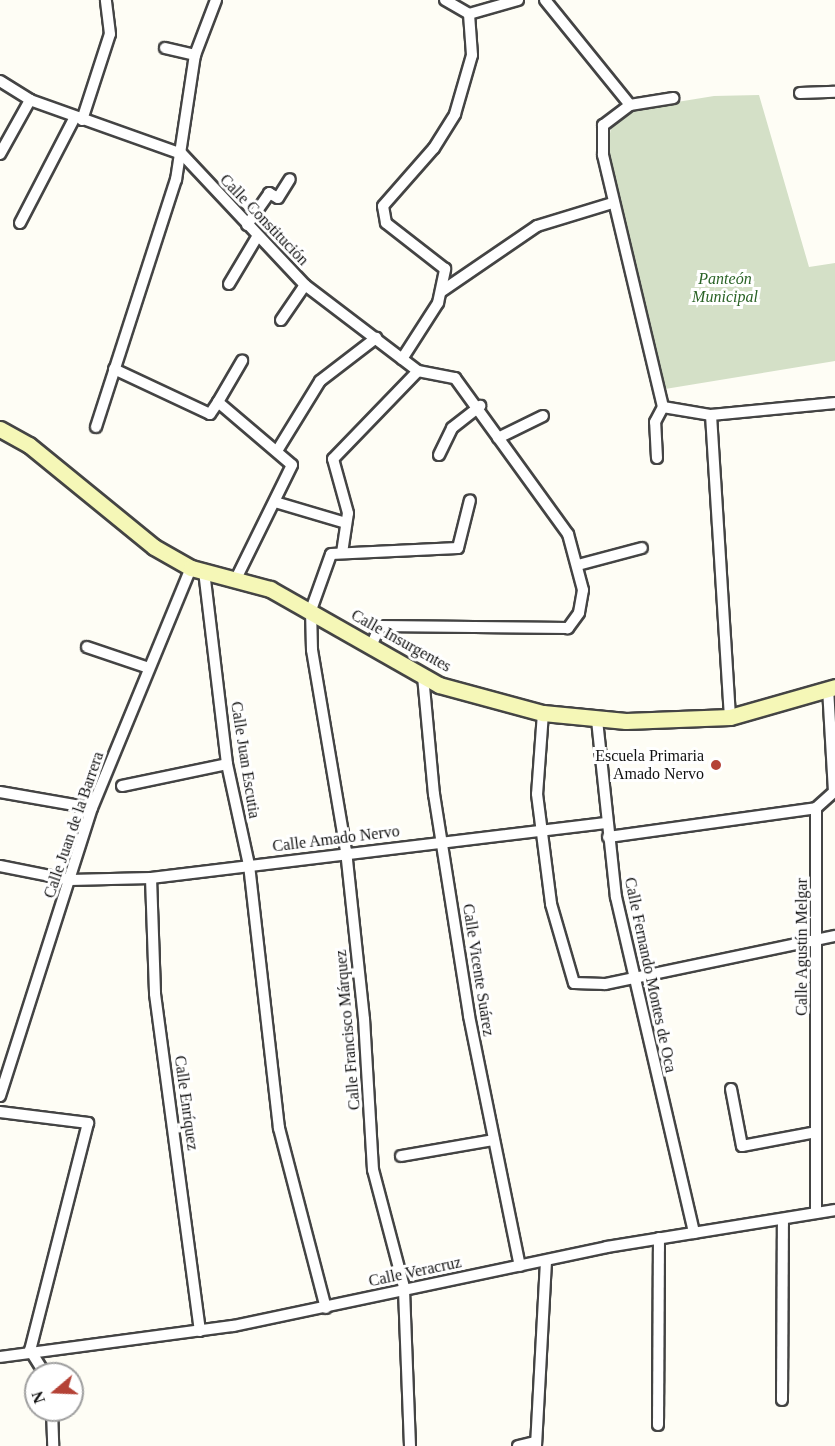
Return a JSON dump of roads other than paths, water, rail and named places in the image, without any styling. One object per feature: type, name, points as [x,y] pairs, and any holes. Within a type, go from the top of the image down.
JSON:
[{"type":"main road","name":"Calle Insurgentes","points":[[0,429],[29,445],[154,547],[198,570],[236,579],[311,610],[439,685],[543,713],[597,720],[730,717],[831,688]]},
{"type":"street","points":[[20,223],[78,118],[110,34],[106,0]]},
{"type":"street","points":[[96,427],[182,154],[195,55],[216,0]]},
{"type":"street","points":[[445,0],[469,14],[519,0]]},
{"type":"street","points":[[545,0],[630,105]]},
{"type":"street","points":[[402,359],[430,321],[442,291],[445,270],[382,217],[383,206],[434,148],[455,114],[472,55],[469,14]]},
{"type":"street","points":[[165,48],[195,55]]},
{"type":"street","name":"Calle Constitución","points":[[0,81],[30,100],[182,154],[257,237],[305,285],[418,371]]},
{"type":"street","points":[[800,93],[835,92]]},
{"type":"street","points":[[657,458],[655,422],[663,407],[612,203],[603,125],[630,105],[673,98]]},
{"type":"street","points":[[0,154],[30,100]]},
{"type":"street","points":[[247,225],[269,193],[278,198],[290,179]]},
{"type":"street","points":[[442,291],[545,221],[612,203]]},
{"type":"street","points":[[229,284],[257,237]]},
{"type":"street","points":[[281,320],[305,285]]},
{"type":"street","points":[[277,451],[320,381],[376,339]]},
{"type":"street","points":[[114,369],[210,414],[243,361]]},
{"type":"street","points":[[342,553],[346,523],[333,459],[418,371],[455,378],[480,406],[498,438],[568,534],[578,565],[579,613],[568,628],[380,626],[371,646]]},
{"type":"street","points":[[218,402],[292,465],[236,579]]},
{"type":"street","points":[[663,407],[711,415],[835,403]]},
{"type":"street","points":[[439,455],[452,428],[480,406]]},
{"type":"street","points":[[711,415],[730,717]]},
{"type":"street","points":[[498,438],[543,416]]},
{"type":"street","points":[[311,610],[331,554],[458,548],[470,500]]},
{"type":"street","points":[[275,502],[346,523]]},
{"type":"street","points":[[578,565],[642,548]]},
{"type":"street","name":"Calle Juan de la Barrera","points":[[0,1096],[92,808],[150,668],[198,570]]},
{"type":"street","name":"Calle Juan Escutia","points":[[198,570],[227,764],[249,865],[279,1128],[327,1308]]},
{"type":"street","name":"Calle Francisco Márquez","points":[[311,610],[312,650],[346,851],[364,1019],[373,1170],[404,1287],[410,1446]]},
{"type":"street","points":[[87,647],[150,668]]},
{"type":"street","name":"Calle Vicente Suárez","points":[[423,676],[444,841],[494,1140],[520,1266]]},
{"type":"street","points":[[608,837],[816,808],[835,792],[831,688]]},
{"type":"street","points":[[543,713],[537,794],[551,904],[574,983],[633,977],[818,936],[835,936]]},
{"type":"street","name":"Calle Fernando Montes de Oca","points":[[597,720],[606,823],[633,977],[694,1233]]},
{"type":"street","points":[[122,786],[227,764]]},
{"type":"street","points":[[0,792],[92,808]]},
{"type":"street","name":"Calle Agustín Melgar","points":[[816,808],[818,936],[816,1213]]},
{"type":"street","name":"Calle Amado Nervo","points":[[0,866],[70,880],[151,878],[542,827],[606,823]]},
{"type":"street","name":"Calle Enríquez","points":[[151,878],[155,994],[200,1331]]},
{"type":"street","points":[[731,1089],[742,1146],[816,1132]]},
{"type":"street","points":[[0,1112],[88,1123],[30,1350],[38,1362]]},
{"type":"street","points":[[401,1156],[494,1140]]},
{"type":"street","name":"Calle Veracruz","points":[[0,1357],[30,1350],[200,1331],[327,1308],[404,1287],[659,1238],[835,1210]]},
{"type":"street","points":[[782,1400],[783,1219]]},
{"type":"street","points":[[658,1425],[659,1238]]},
{"type":"street","points":[[518,1446],[535,1444],[546,1261]]},
{"type":"street","points":[[52,1422],[52,1446]]},
{"type":"place","name":"Escuela Primaria Amado Nervo","points":[[716,765]]},
{"type":"park label","name":"Panteón Municipal","points":[[725,288]]}]
